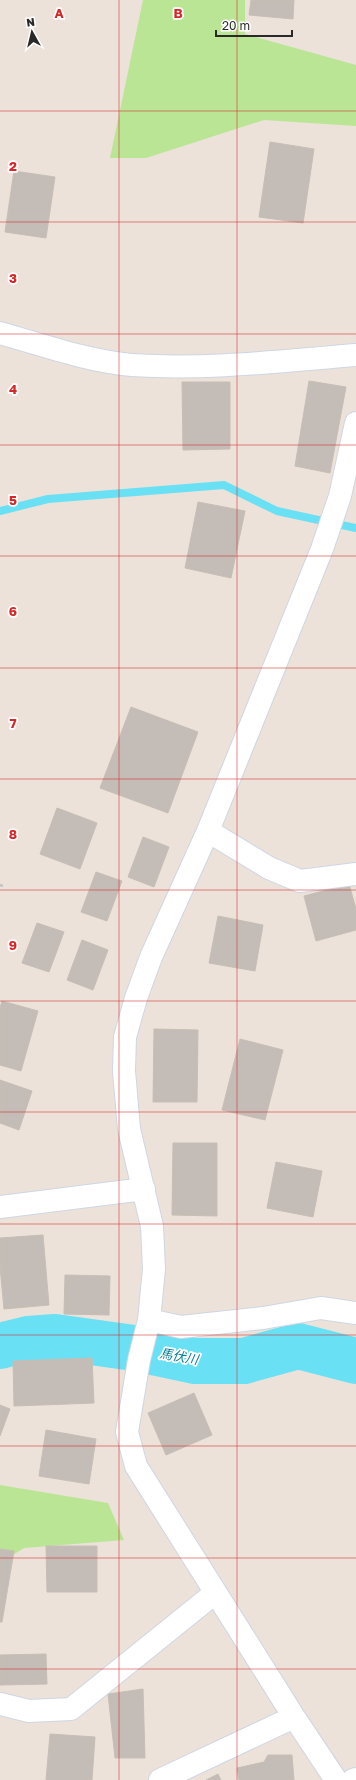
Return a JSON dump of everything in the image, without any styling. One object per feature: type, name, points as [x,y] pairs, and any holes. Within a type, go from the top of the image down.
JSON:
[{"type":"street","points":[[0,333],[84,356],[132,365],[194,366],[356,355]]},
{"type":"street","points":[[336,1780],[215,1593],[136,1466],[127,1432],[139,1360],[148,1325],[154,1269],[152,1233],[144,1189],[129,1129],[124,1071],[125,1037],[136,998],[151,956],[208,831],[322,549],[340,496],[356,423]]},
{"type":"street","points":[[208,831],[269,868],[300,881],[356,874]]},
{"type":"street","points":[[0,1207],[144,1189]]},
{"type":"street","points":[[148,1325],[181,1327],[263,1318],[322,1308],[356,1313]]},
{"type":"street","points":[[0,1704],[29,1711],[71,1709],[215,1593]]},
{"type":"street","points":[[160,1780],[294,1717]]},
{"type":"green space","points":[[143,0],[245,0],[245,34],[356,65],[356,126],[264,120],[146,158],[110,158]]},
{"type":"green space","points":[[0,1485],[108,1503],[124,1540],[24,1548],[0,1563]]},
{"type":"building","points":[[251,0],[294,0],[293,19],[249,15]]},
{"type":"building","points":[[270,142],[314,149],[303,223],[259,217]]},
{"type":"building","points":[[14,171],[55,177],[46,238],[5,232]]},
{"type":"building","points":[[309,381],[346,387],[330,473],[295,466]]},
{"type":"building","points":[[182,382],[230,382],[230,449],[183,450]]},
{"type":"building","points":[[198,502],[245,511],[231,578],[185,568]]},
{"type":"building","points":[[131,707],[198,732],[168,813],[100,788]]},
{"type":"building","points":[[57,808],[97,823],[80,869],[40,854]]},
{"type":"building","points":[[143,837],[169,847],[154,887],[128,877]]},
{"type":"building","points":[[96,872],[122,881],[107,921],[81,912]]},
{"type":"building","points":[[349,884],[356,909],[356,930],[316,941],[304,896]]},
{"type":"building","points":[[218,916],[263,925],[255,971],[209,963]]},
{"type":"building","points":[[37,923],[64,932],[49,972],[22,963]]},
{"type":"building","points":[[82,940],[108,950],[93,990],[67,980]]},
{"type":"building","points":[[2,1001],[38,1011],[21,1071],[0,1065],[0,1008]]},
{"type":"building","points":[[154,1029],[198,1030],[197,1102],[153,1102]]},
{"type":"building","points":[[240,1039],[283,1050],[265,1120],[222,1110]]},
{"type":"building","points":[[0,1080],[32,1091],[19,1130],[0,1123]]},
{"type":"building","points":[[173,1143],[217,1143],[217,1216],[172,1215]]},
{"type":"building","points":[[276,1162],[322,1171],[313,1217],[267,1208]]},
{"type":"building","points":[[43,1235],[49,1305],[4,1309],[0,1267],[0,1238]]},
{"type":"building","points":[[65,1275],[110,1276],[109,1315],[64,1314]]},
{"type":"building","points":[[92,1358],[94,1403],[14,1406],[13,1361]]},
{"type":"building","points":[[194,1393],[212,1435],[166,1455],[148,1413]]},
{"type":"building","points":[[0,1405],[10,1409],[0,1436]]},
{"type":"building","points":[[46,1430],[96,1439],[89,1484],[39,1476]]},
{"type":"building","points":[[46,1546],[97,1546],[97,1592],[47,1592]]},
{"type":"building","points":[[0,1549],[14,1551],[2,1622],[0,1622]]},
{"type":"building","points":[[46,1654],[47,1684],[0,1685],[0,1655]]},
{"type":"building","points":[[143,1689],[145,1758],[115,1758],[108,1694]]},
{"type":"building","points":[[50,1734],[95,1737],[92,1780],[46,1780]]},
{"type":"building","points":[[268,1755],[292,1755],[294,1780],[239,1780],[237,1768],[264,1762]]},
{"type":"building","points":[[218,1774],[221,1780],[206,1780]]},
{"type":"waterway","points":[[0,511],[48,499],[224,485],[277,511],[356,528]]},
{"type":"waterway","name":"馬伏川","points":[[0,1346],[28,1339],[55,1337],[134,1348],[195,1361],[244,1361],[298,1346],[356,1361]]}]
